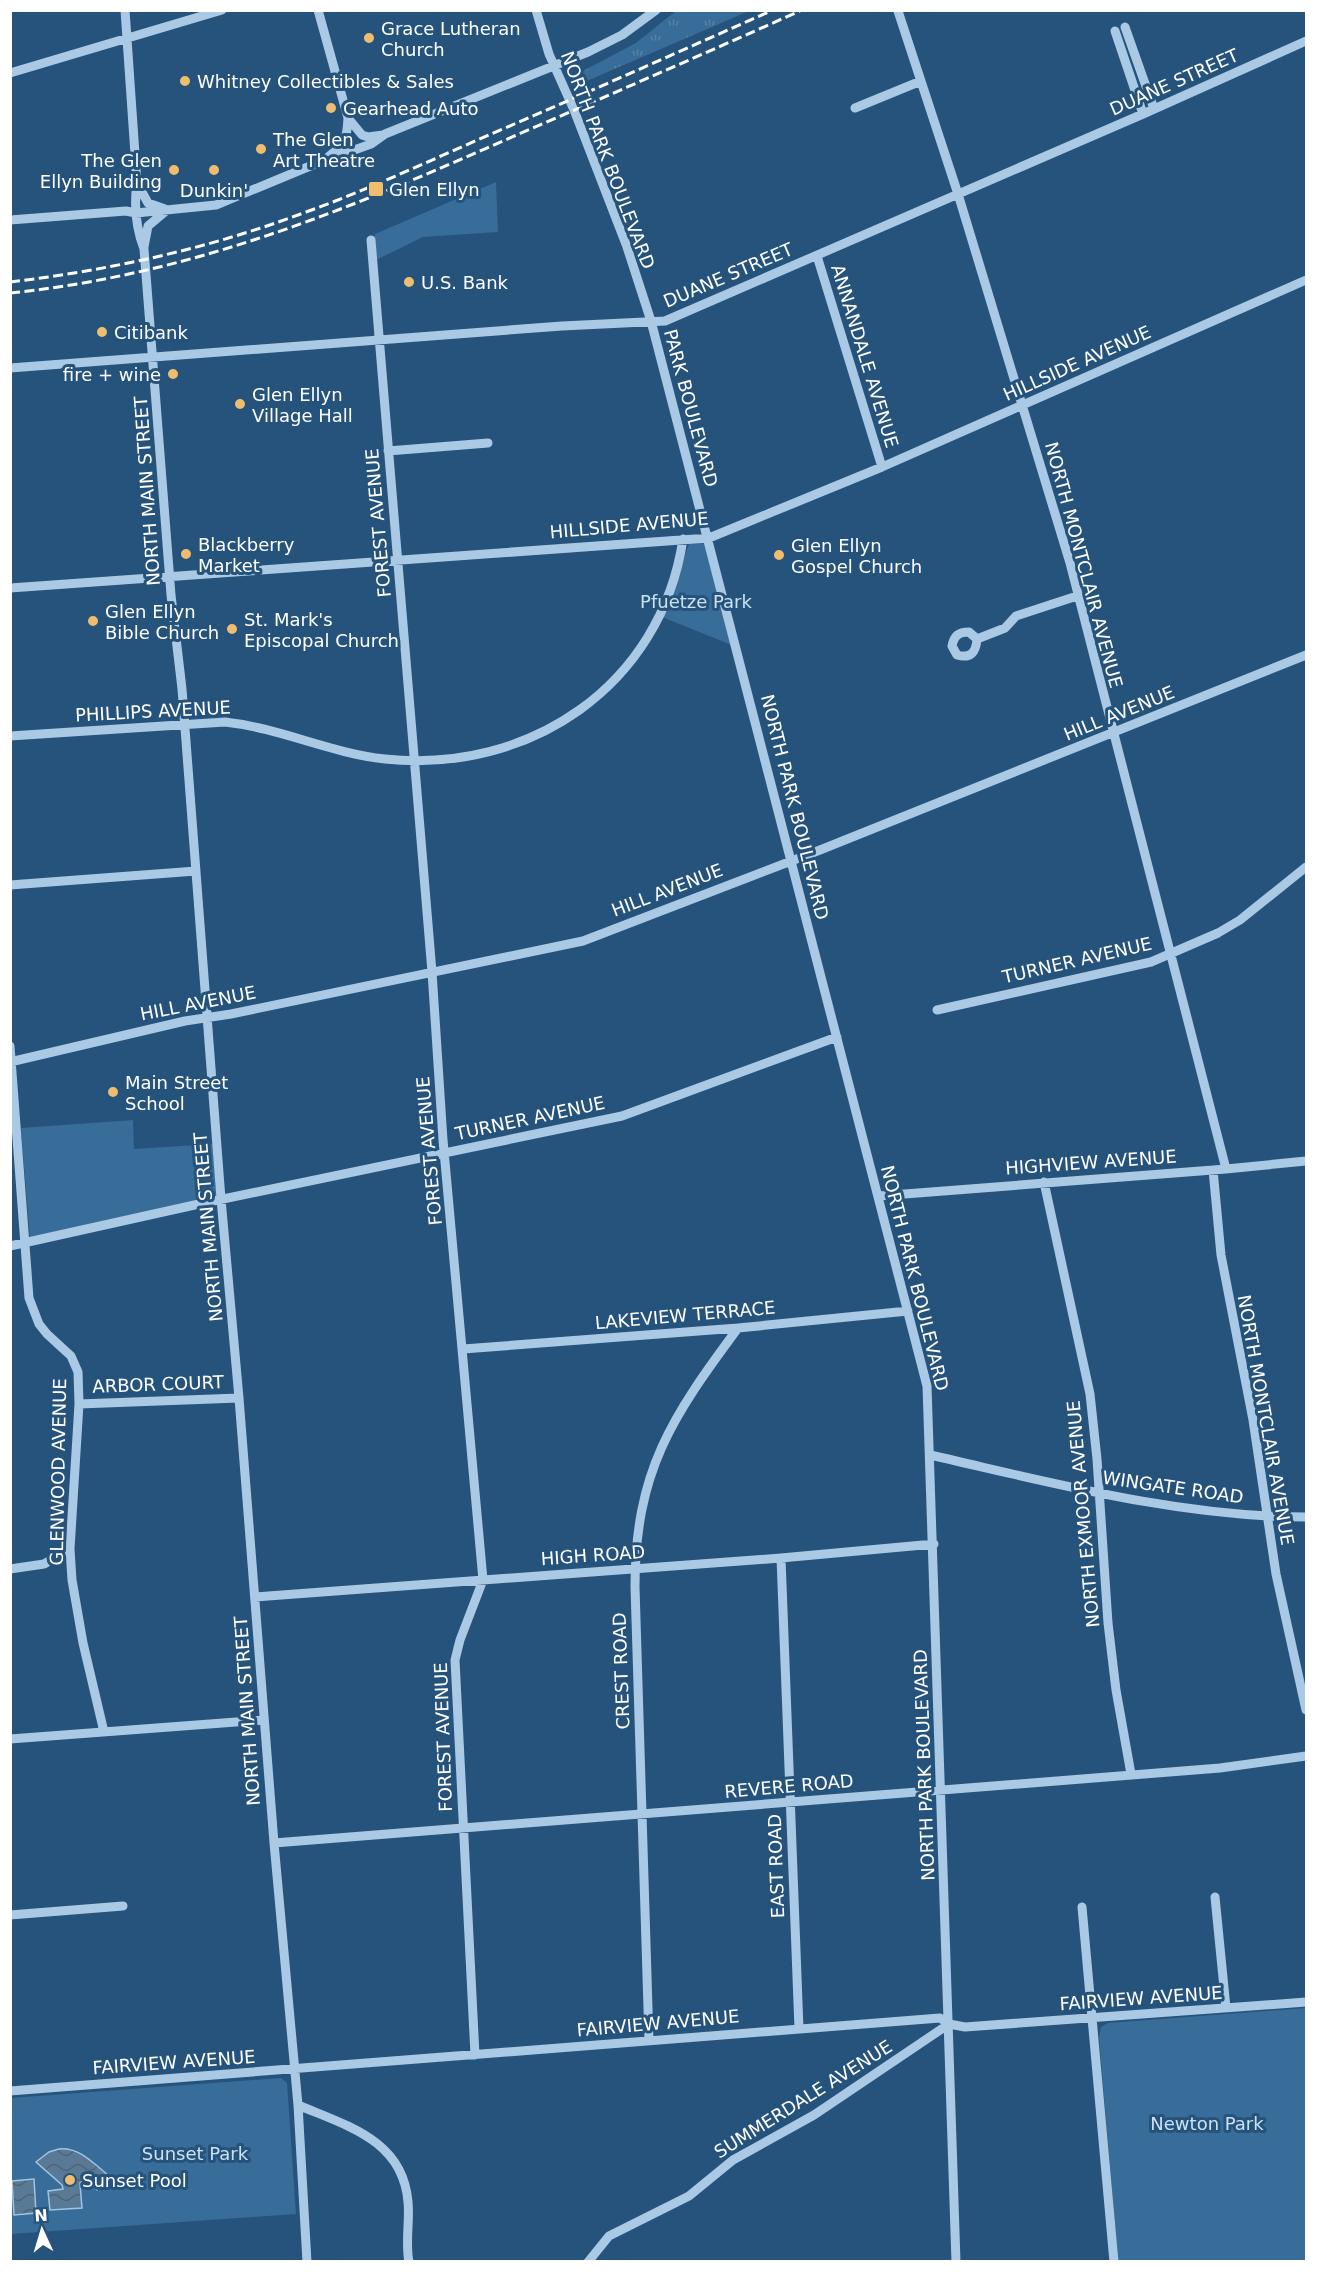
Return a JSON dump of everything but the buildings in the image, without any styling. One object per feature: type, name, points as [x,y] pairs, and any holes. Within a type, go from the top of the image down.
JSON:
[{"type":"street","name":"NORTH MAIN STREET","points":[[125,10],[137,183],[136,213],[139,237],[144,249],[184,723],[274,1843],[298,2105],[307,2262]]},
{"type":"street","points":[[10,72],[222,10]]},
{"type":"street","points":[[315,164],[328,157],[344,143],[347,136],[348,118],[318,10]]},
{"type":"street","name":"NORTH PARK BOULEVARD","points":[[536,10],[549,54],[589,145],[622,233],[651,321]]},
{"type":"street","points":[[348,118],[362,135],[368,137],[385,134],[555,66],[622,35],[656,10]]},
{"type":"street","name":"NORTH MONTCLAIR AVENUE","points":[[898,11],[958,194],[1067,554],[1226,1169]]},
{"type":"street","points":[[1125,27],[1154,109]]},
{"type":"street","points":[[1115,31],[1143,114]]},
{"type":"street","name":"DUANE STREET","points":[[10,368],[665,321],[1143,114],[1306,40]]},
{"type":"street","points":[[855,108],[921,81]]},
{"type":"street","points":[[10,220],[216,206],[315,164],[371,144],[385,134]]},
{"type":"street","points":[[137,183],[148,202],[167,210]]},
{"type":"street","points":[[144,249],[148,226],[167,210]]},
{"type":"street","name":"FOREST AVENUE","points":[[370,240],[432,972],[444,1152],[483,1580],[460,1640],[455,1660],[475,2055]]},
{"type":"street","name":"ANNANDALE AVENUE","points":[[817,256],[882,467]]},
{"type":"street","name":"HILLSIDE AVENUE","points":[[10,588],[709,538],[882,467],[1306,280]]},
{"type":"street","name":"PARK BOULEVARD","points":[[651,321],[709,538]]},
{"type":"street","points":[[388,450],[488,443]]},
{"type":"street","name":"NORTH PARK BOULEVARD","points":[[709,538],[927,1386],[956,2262]]},
{"type":"street","name":"PHILLIPS AVENUE","points":[[10,736],[225,722],[294,736],[351,754],[414,761],[462,757],[506,748],[550,729],[593,701],[622,675],[651,633],[679,568],[683,539]]},
{"type":"street","points":[[978,639],[1005,628],[1016,616],[1077,596]]},
{"type":"street","name":"HILL AVENUE","points":[[11,1062],[175,1023],[583,941],[1306,655]]},
{"type":"street","name":"TURNER AVENUE","points":[[937,1010],[1151,962],[1240,921],[1306,867]]},
{"type":"street","points":[[10,885],[196,871]]},
{"type":"street","name":"TURNER AVENUE","points":[[10,1246],[221,1199],[622,1116],[837,1037]]},
{"type":"street","name":"GLENWOOD AVENUE","points":[[10,1047],[29,1298],[33,1313],[47,1334],[70,1356],[78,1372],[79,1404],[70,1550],[72,1580],[81,1635],[104,1732]]},
{"type":"street","name":"HIGHVIEW AVENUE","points":[[879,1196],[1306,1161]]},
{"type":"street","name":"NORTH MONTCLAIR AVENUE","points":[[1213,1170],[1221,1255],[1253,1420],[1285,1620],[1306,1710]]},
{"type":"street","name":"NORTH EXMOOR AVENUE","points":[[1044,1182],[1090,1394],[1096,1441],[1108,1623],[1131,1774]]},
{"type":"street","name":"LAKEVIEW TERRACE","points":[[463,1349],[738,1328],[908,1311]]},
{"type":"street","name":"CREST ROAD","points":[[649,2041],[635,1569],[637,1535],[642,1505],[657,1455],[682,1405],[738,1328]]},
{"type":"street","name":"ARBOR COURT","points":[[79,1404],[239,1398]]},
{"type":"street","name":"WINGATE ROAD","points":[[930,1455],[1099,1493],[1183,1508],[1267,1517],[1306,1517]]},
{"type":"street","name":"HIGH ROAD","points":[[255,1598],[781,1558],[934,1544]]},
{"type":"street","points":[[10,1569],[44,1564],[70,1550]]},
{"type":"street","name":"EAST ROAD","points":[[781,1558],[799,2029]]},
{"type":"street","points":[[10,1739],[264,1720]]},
{"type":"street","name":"REVERE ROAD","points":[[274,1843],[1231,1766],[1306,1756]]},
{"type":"street","points":[[1215,1897],[1226,2008]]},
{"type":"street","points":[[10,1915],[123,1906]]},
{"type":"street","points":[[1082,1907],[1114,2262]]},
{"type":"street","name":"FAIRVIEW AVENUE","points":[[10,2091],[940,2019],[949,2024],[965,2027],[1306,2002]]},
{"type":"street","name":"SUMMERDALE AVENUE","points":[[588,2262],[609,2236],[689,2196],[733,2160],[814,2115],[949,2024]]},
{"type":"street","points":[[298,2105],[373,2140],[388,2151],[398,2164],[405,2182],[409,2204],[409,2262]]},
{"type":"green space","points":[[677,10],[749,11],[582,83],[579,73],[636,43]]},
{"type":"green space","points":[[496,182],[498,232],[423,237],[374,261],[375,234]]},
{"type":"green space","name":"Pfuetze Park","points":[[708,543],[734,646],[662,617],[689,544]]},
{"type":"green space","points":[[133,1120],[134,1149],[213,1144],[216,1196],[30,1239],[21,1128]]},
{"type":"green space","name":"Newton Park","points":[[1306,2008],[1306,2261],[1118,2261],[1099,2037],[1101,2027],[1108,2023]]},
{"type":"green space","name":"Sunset Park","points":[[281,2078],[287,2083],[296,2214],[11,2234],[11,2098]]},
{"type":"water","name":"Sunset Pool","points":[[67,2149],[80,2154],[109,2176],[97,2190],[85,2182],[85,2179],[80,2183],[82,2208],[50,2210],[48,2191],[63,2189],[62,2185],[36,2162],[49,2152]]},
{"type":"water","points":[[34,2179],[36,2213],[14,2215],[12,2181]]},
{"type":"railway","points":[[10,282],[86,271],[160,256],[270,225],[380,183],[773,10]]},
{"type":"railway","points":[[10,293],[78,284],[144,271],[208,254],[333,212],[457,161],[802,10]]},
{"type":"place","name":"Grace Lutheran Church","points":[[369,38]]},
{"type":"place","name":"Whitney Collectibles & Sales","points":[[185,81]]},
{"type":"place","name":"Gearhead Auto","points":[[331,108]]},
{"type":"place","name":"The Glen Art Theatre","points":[[261,149]]},
{"type":"place","name":"The Glen Ellyn Building","points":[[174,170]]},
{"type":"place","name":"Dunkin'","points":[[214,170]]},
{"type":"place","name":"Glen Ellyn","points":[[376,189]]},
{"type":"place","name":"U.S. Bank","points":[[409,282]]},
{"type":"place","name":"Citibank","points":[[102,332]]},
{"type":"place","name":"fire + wine","points":[[173,374]]},
{"type":"place","name":"Glen Ellyn Village Hall","points":[[240,404]]},
{"type":"place","name":"Blackberry Market","points":[[186,554]]},
{"type":"place","name":"Glen Ellyn Gospel Church","points":[[779,555]]},
{"type":"place","name":"Glen Ellyn Bible Church","points":[[93,621]]},
{"type":"place","name":"St. Mark's Episcopal Church","points":[[232,629]]},
{"type":"place","name":"Main Street School","points":[[113,1092]]},
{"type":"place","name":"Sunset Pool","points":[[70,2180]]}]
